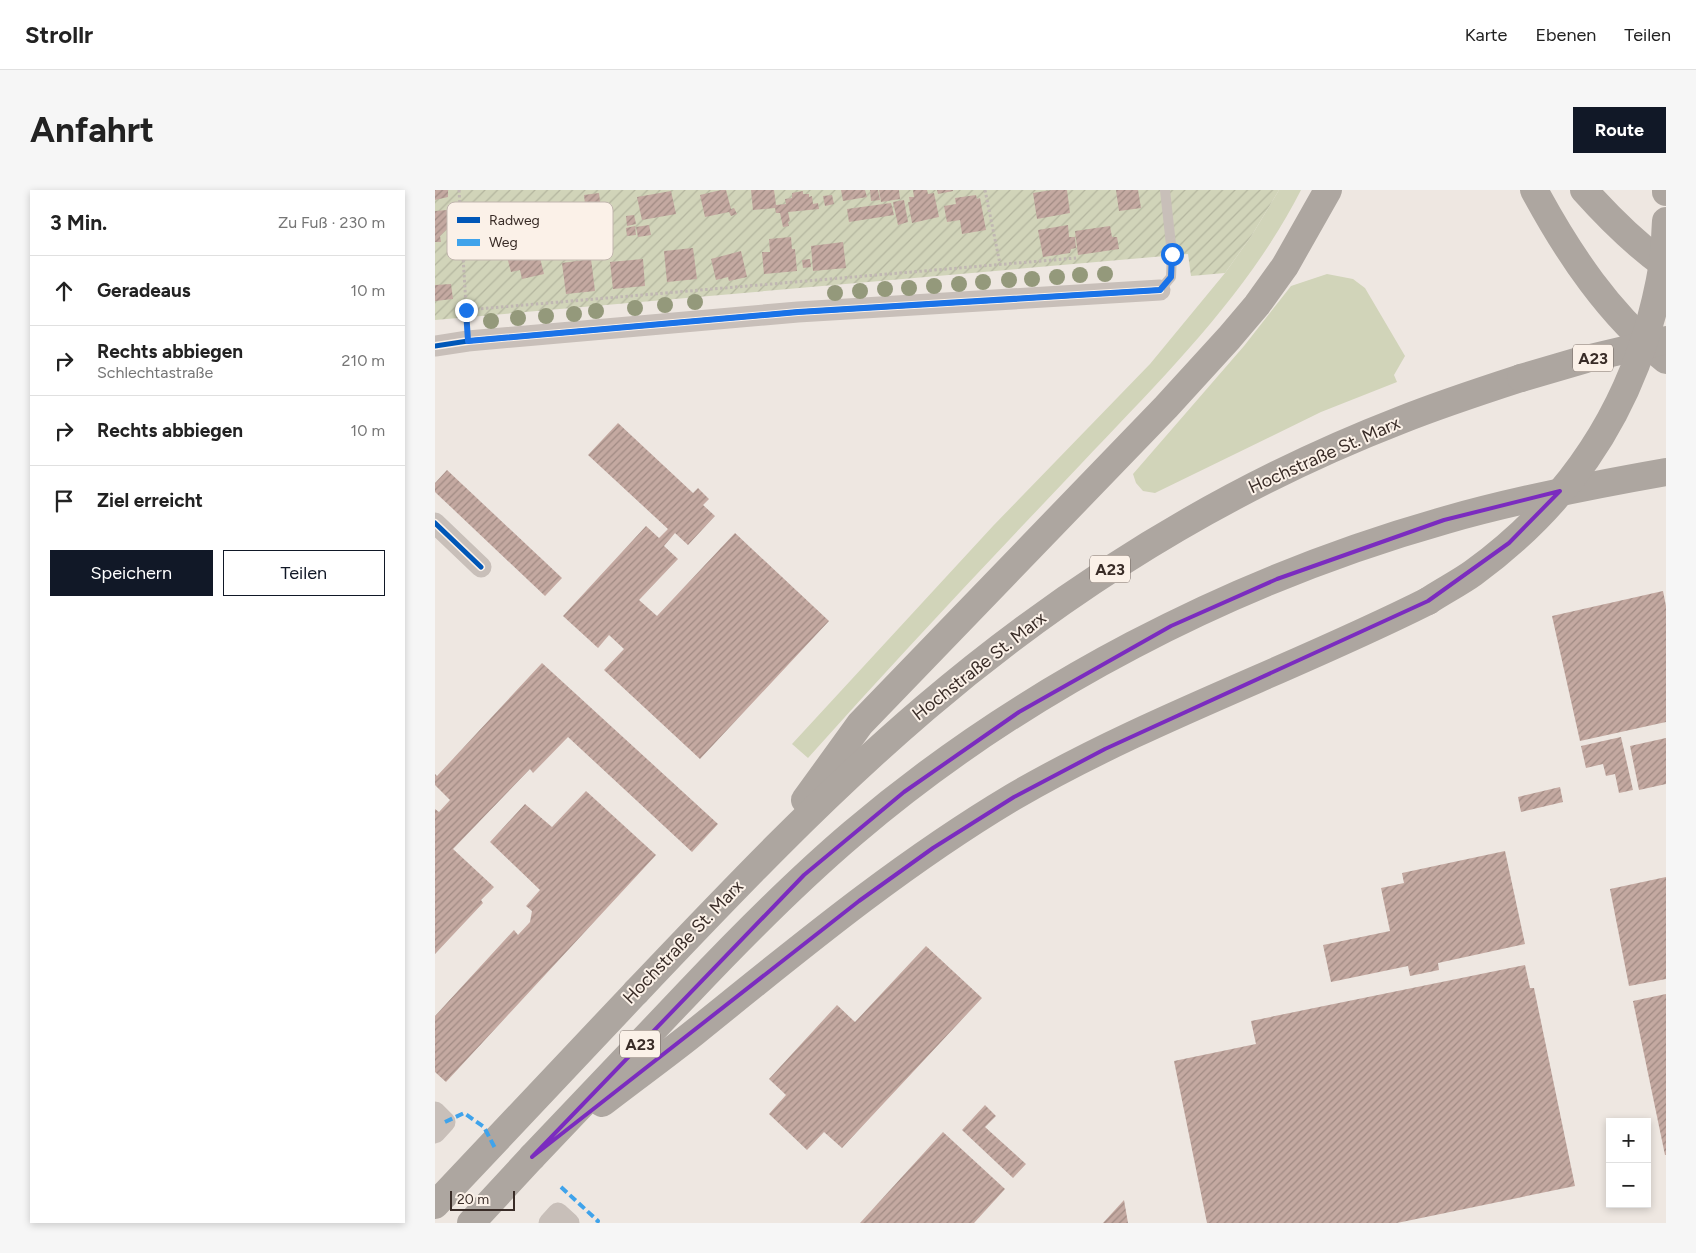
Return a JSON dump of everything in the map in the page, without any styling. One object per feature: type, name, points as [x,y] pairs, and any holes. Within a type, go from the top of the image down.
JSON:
[{"type":"highway","points":[[762,859],[860,724],[1166,407],[1257,305],[1285,266],[1328,190]]},
{"type":"highway","points":[[1534,190],[1554,228],[1605,300],[1631,328],[1666,360]]},
{"type":"highway","points":[[1585,190],[1626,233],[1666,266]]},
{"type":"highway","points":[[531,1157],[693,1033],[859,901],[933,848],[1006,802],[1105,749],[1200,704],[1367,632],[1428,601],[1473,573],[1539,517],[1575,474],[1605,430],[1631,379],[1651,321],[1664,262],[1666,221]]},
{"type":"highway","name":"Hochstraße St. Marx","points":[[435,1205],[762,859],[861,764],[925,707],[1041,616],[1091,582],[1196,517],[1293,467],[1400,420],[1458,398],[1586,359],[1666,340]]},
{"type":"highway","name":"A23","points":[[471,1223],[531,1157],[804,875],[854,831],[904,792],[969,745],[1061,686],[1171,626],[1259,586],[1332,557],[1444,520],[1501,505],[1585,486],[1666,472]]},
{"type":"street","points":[[435,346],[468,341],[798,312],[1160,290]]},
{"type":"street","points":[[435,523],[481,567]]},
{"type":"lane","points":[[1160,290],[1171,277],[1172,254],[1165,190]]},
{"type":"path","points":[[985,190],[1000,264]]},
{"type":"path","points":[[466,310],[1076,258]]},
{"type":"path","points":[[463,260],[468,341]]},
{"type":"highlighted area","points":[[1560,491],[1509,543],[1428,601],[1105,749],[1014,797],[933,848],[859,901],[532,1157],[804,875],[904,792],[1019,712],[1171,626],[1277,579],[1444,520]]},
{"type":"green space","points":[[435,190],[1279,190],[1252,235],[1225,273],[1191,276],[1188,254],[435,320]]},
{"type":"green space","points":[[1279,190],[1301,190],[1279,229],[1229,301],[1142,400],[909,647],[808,758],[792,744],[993,526],[1150,364],[1225,273],[1252,235]]},
{"type":"green space","points":[[1327,274],[1353,279],[1365,288],[1405,356],[1394,375],[1397,382],[1321,412],[1155,493],[1143,491],[1136,483],[1133,474],[1244,346],[1291,286]]},
{"type":"building","points":[[435,190],[448,190],[448,197],[435,200]]},
{"type":"building","points":[[726,190],[731,209],[734,208],[737,214],[731,216],[729,212],[705,217],[700,195]]},
{"type":"building","points":[[751,190],[774,190],[776,205],[786,204],[785,199],[792,198],[792,193],[803,191],[803,194],[809,194],[809,197],[812,196],[813,204],[818,203],[819,209],[788,212],[789,226],[783,227],[780,213],[776,213],[775,208],[753,210]]},
{"type":"building","points":[[841,190],[865,190],[867,197],[843,201]]},
{"type":"building","points":[[870,190],[878,190],[880,200],[871,201]]},
{"type":"building","points":[[879,190],[899,190],[900,199],[881,202]]},
{"type":"building","points":[[913,190],[927,190],[928,194],[934,193],[939,217],[912,223],[908,202],[910,202],[909,197],[914,197]]},
{"type":"building","points":[[937,190],[953,190],[953,191],[938,194]]},
{"type":"building","points":[[1067,190],[1070,213],[1037,219],[1033,193]]},
{"type":"building","points":[[1116,190],[1138,190],[1141,208],[1119,211]]},
{"type":"building","points":[[671,191],[676,214],[642,220],[637,197]]},
{"type":"building","points":[[599,193],[600,202],[585,202],[584,195]]},
{"type":"building","points":[[832,195],[834,204],[825,206],[823,196]]},
{"type":"building","points":[[976,195],[977,199],[980,198],[986,230],[962,234],[960,220],[947,222],[944,206],[956,204],[955,198]]},
{"type":"building","points":[[904,200],[908,222],[898,225],[893,202]]},
{"type":"building","points":[[891,203],[894,215],[849,222],[847,209]]},
{"type":"building","points":[[447,210],[447,229],[440,236],[441,242],[435,242],[435,211]]},
{"type":"building","points":[[634,215],[636,224],[627,226],[626,216]]},
{"type":"building","points":[[649,225],[651,235],[638,237],[636,227]]},
{"type":"building","points":[[1068,225],[1069,237],[1075,237],[1076,248],[1071,249],[1070,253],[1043,257],[1038,230]]},
{"type":"building","points":[[635,226],[636,235],[627,236],[626,228]]},
{"type":"building","points":[[1110,226],[1112,237],[1117,237],[1119,249],[1078,255],[1075,231]]},
{"type":"building","points":[[791,237],[792,249],[795,249],[797,271],[764,274],[762,252],[770,252],[769,239]]},
{"type":"building","points":[[843,242],[846,268],[813,271],[811,246]]},
{"type":"building","points":[[693,248],[697,279],[667,282],[664,251]]},
{"type":"building","points":[[741,251],[747,277],[729,281],[728,277],[716,280],[711,259]]},
{"type":"building","points":[[643,259],[645,286],[613,289],[610,262]]},
{"type":"building","points":[[810,259],[811,267],[803,268],[802,260]]},
{"type":"building","points":[[508,260],[540,260],[544,274],[522,279],[520,270],[511,272]]},
{"type":"building","points":[[591,260],[595,291],[566,294],[562,263]]},
{"type":"building","points":[[451,284],[453,299],[435,301],[435,285]]},
{"type":"building","points":[[618,423],[693,493],[698,488],[709,499],[703,505],[715,516],[688,545],[675,533],[664,546],[678,559],[639,600],[657,616],[735,533],[829,621],[700,759],[604,670],[624,649],[609,635],[598,648],[563,616],[646,526],[659,538],[668,529],[588,455]]},
{"type":"building","points":[[447,470],[562,578],[545,596],[435,492],[435,483]]},
{"type":"building","points":[[1663,591],[1666,606],[1666,722],[1580,741],[1552,616]]},
{"type":"building","points":[[542,663],[718,824],[692,852],[568,737],[533,773],[530,769],[453,849],[494,887],[481,900],[483,903],[435,954],[435,809],[439,812],[450,800],[435,785],[435,774],[437,776]]},
{"type":"building","points":[[1621,737],[1633,790],[1619,793],[1615,774],[1606,776],[1603,764],[1586,768],[1581,746]]},
{"type":"building","points":[[1666,738],[1666,784],[1639,790],[1630,746]]},
{"type":"building","points":[[1560,787],[1563,802],[1521,812],[1518,797]]},
{"type":"building","points":[[586,791],[656,855],[446,1082],[435,1072],[435,1016],[514,930],[518,935],[530,922],[532,911],[526,906],[540,890],[490,842],[525,804],[552,827]]},
{"type":"building","points":[[1505,851],[1525,944],[1438,963],[1439,970],[1410,976],[1408,966],[1331,982],[1323,945],[1390,931],[1381,888],[1404,883],[1402,873]]},
{"type":"building","points":[[1666,877],[1666,979],[1629,986],[1610,889]]},
{"type":"building","points":[[926,946],[982,998],[842,1148],[824,1132],[807,1150],[769,1114],[786,1095],[769,1079],[837,1005],[855,1022]]},
{"type":"building","points":[[1525,965],[1530,988],[1534,988],[1575,1186],[1397,1223],[1207,1223],[1174,1061],[1256,1044],[1251,1021]]},
{"type":"building","points":[[1666,994],[1666,1155],[1665,1155],[1633,1001]]},
{"type":"building","points":[[985,1105],[996,1116],[985,1127],[1026,1164],[1013,1178],[962,1130]]},
{"type":"building","points":[[943,1132],[1005,1189],[974,1223],[860,1223]]},
{"type":"building","points":[[1124,1200],[1128,1223],[1103,1223]]},
{"type":"marked path","points":[[445,1122],[464,1113],[484,1127],[496,1150]]},
{"type":"marked path","points":[[561,1187],[598,1221],[597,1223]]},
{"type":"cycle path","points":[[435,346],[468,341],[798,312],[1160,290]]},
{"type":"cycle path","points":[[435,523],[481,567]]},
{"type":"route","points":[[466,310],[468,341],[798,312],[1160,290],[1171,277],[1172,254]]}]
